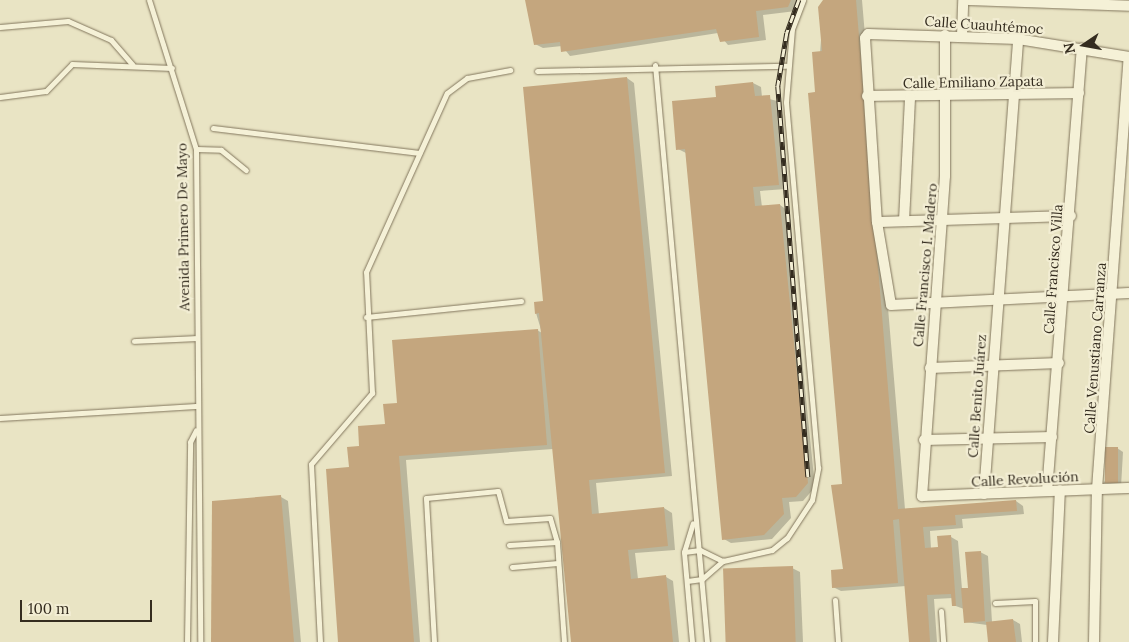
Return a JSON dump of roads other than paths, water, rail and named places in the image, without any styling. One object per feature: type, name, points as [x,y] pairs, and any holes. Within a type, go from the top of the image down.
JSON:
[{"type":"street","points":[[962,36],[963,0]]},
{"type":"street","points":[[969,0],[1126,4]]},
{"type":"street","name":"Calle Cuauhtémoc","points":[[867,96],[865,35],[946,35],[1018,39],[1129,57]]},
{"type":"street","name":"Calle Francisco I. Madero","points":[[922,496],[924,440],[942,219],[947,99],[946,35]]},
{"type":"street","points":[[998,300],[1018,39]]},
{"type":"street","name":"Calle Francisco Villa","points":[[1047,491],[1066,296],[1082,48]]},
{"type":"street","name":"Calle Venustiano Carranza","points":[[1094,642],[1097,489],[1113,294],[1129,57]]},
{"type":"street","name":"Calle Emiliano Zapata","points":[[867,96],[947,99],[1079,93]]},
{"type":"street","points":[[867,96],[877,222],[891,305],[1129,293]]},
{"type":"street","points":[[904,221],[910,98]]},
{"type":"street","points":[[877,222],[1071,216]]},
{"type":"street","name":"Calle Benito Juárez","points":[[984,494],[998,300]]},
{"type":"street","points":[[930,368],[1059,363]]},
{"type":"street","points":[[924,440],[1052,437]]},
{"type":"street","name":"Calle Revolución","points":[[922,496],[1129,488]]},
{"type":"street","points":[[1053,642],[1060,490]]},
{"type":"lane","name":"Avenida Primero De Mayo","points":[[149,0],[196,149],[196,430],[190,442],[187,642]]},
{"type":"lane","points":[[687,581],[702,579],[723,561],[772,550],[787,538],[812,500],[818,468],[786,66],[792,29],[803,0]]},
{"type":"lane","points":[[0,27],[68,21],[112,40],[133,65]]},
{"type":"lane","points":[[0,97],[46,91],[72,64],[172,68]]},
{"type":"lane","points":[[537,71],[655,65],[786,66]]},
{"type":"lane","points":[[655,65],[693,523],[700,550],[707,642]]},
{"type":"lane","points":[[320,642],[311,464],[372,393],[366,317],[366,272],[447,93],[456,85],[510,70]]},
{"type":"lane","points":[[213,128],[419,153]]},
{"type":"lane","points":[[196,149],[221,150],[246,170]]},
{"type":"lane","points":[[366,317],[521,302]]},
{"type":"lane","points":[[134,341],[195,338]]},
{"type":"lane","points":[[0,418],[196,406]]},
{"type":"lane","name":"Avenida Primero De Mayo","points":[[196,430],[202,441],[200,642]]},
{"type":"lane","points":[[434,642],[426,498],[498,491],[506,522],[550,518],[557,542],[564,642]]},
{"type":"lane","points":[[692,642],[684,552],[693,523]]},
{"type":"lane","points":[[509,545],[557,542]]},
{"type":"lane","points":[[684,552],[700,550],[723,561]]},
{"type":"lane","points":[[512,567],[558,564]]},
{"type":"lane","points":[[835,600],[838,642]]},
{"type":"lane","points":[[995,602],[1035,601],[1035,642]]},
{"type":"lane","points":[[940,611],[944,642]]},
{"type":"railway","points":[[799,0],[787,33],[778,86],[808,477]]}]
